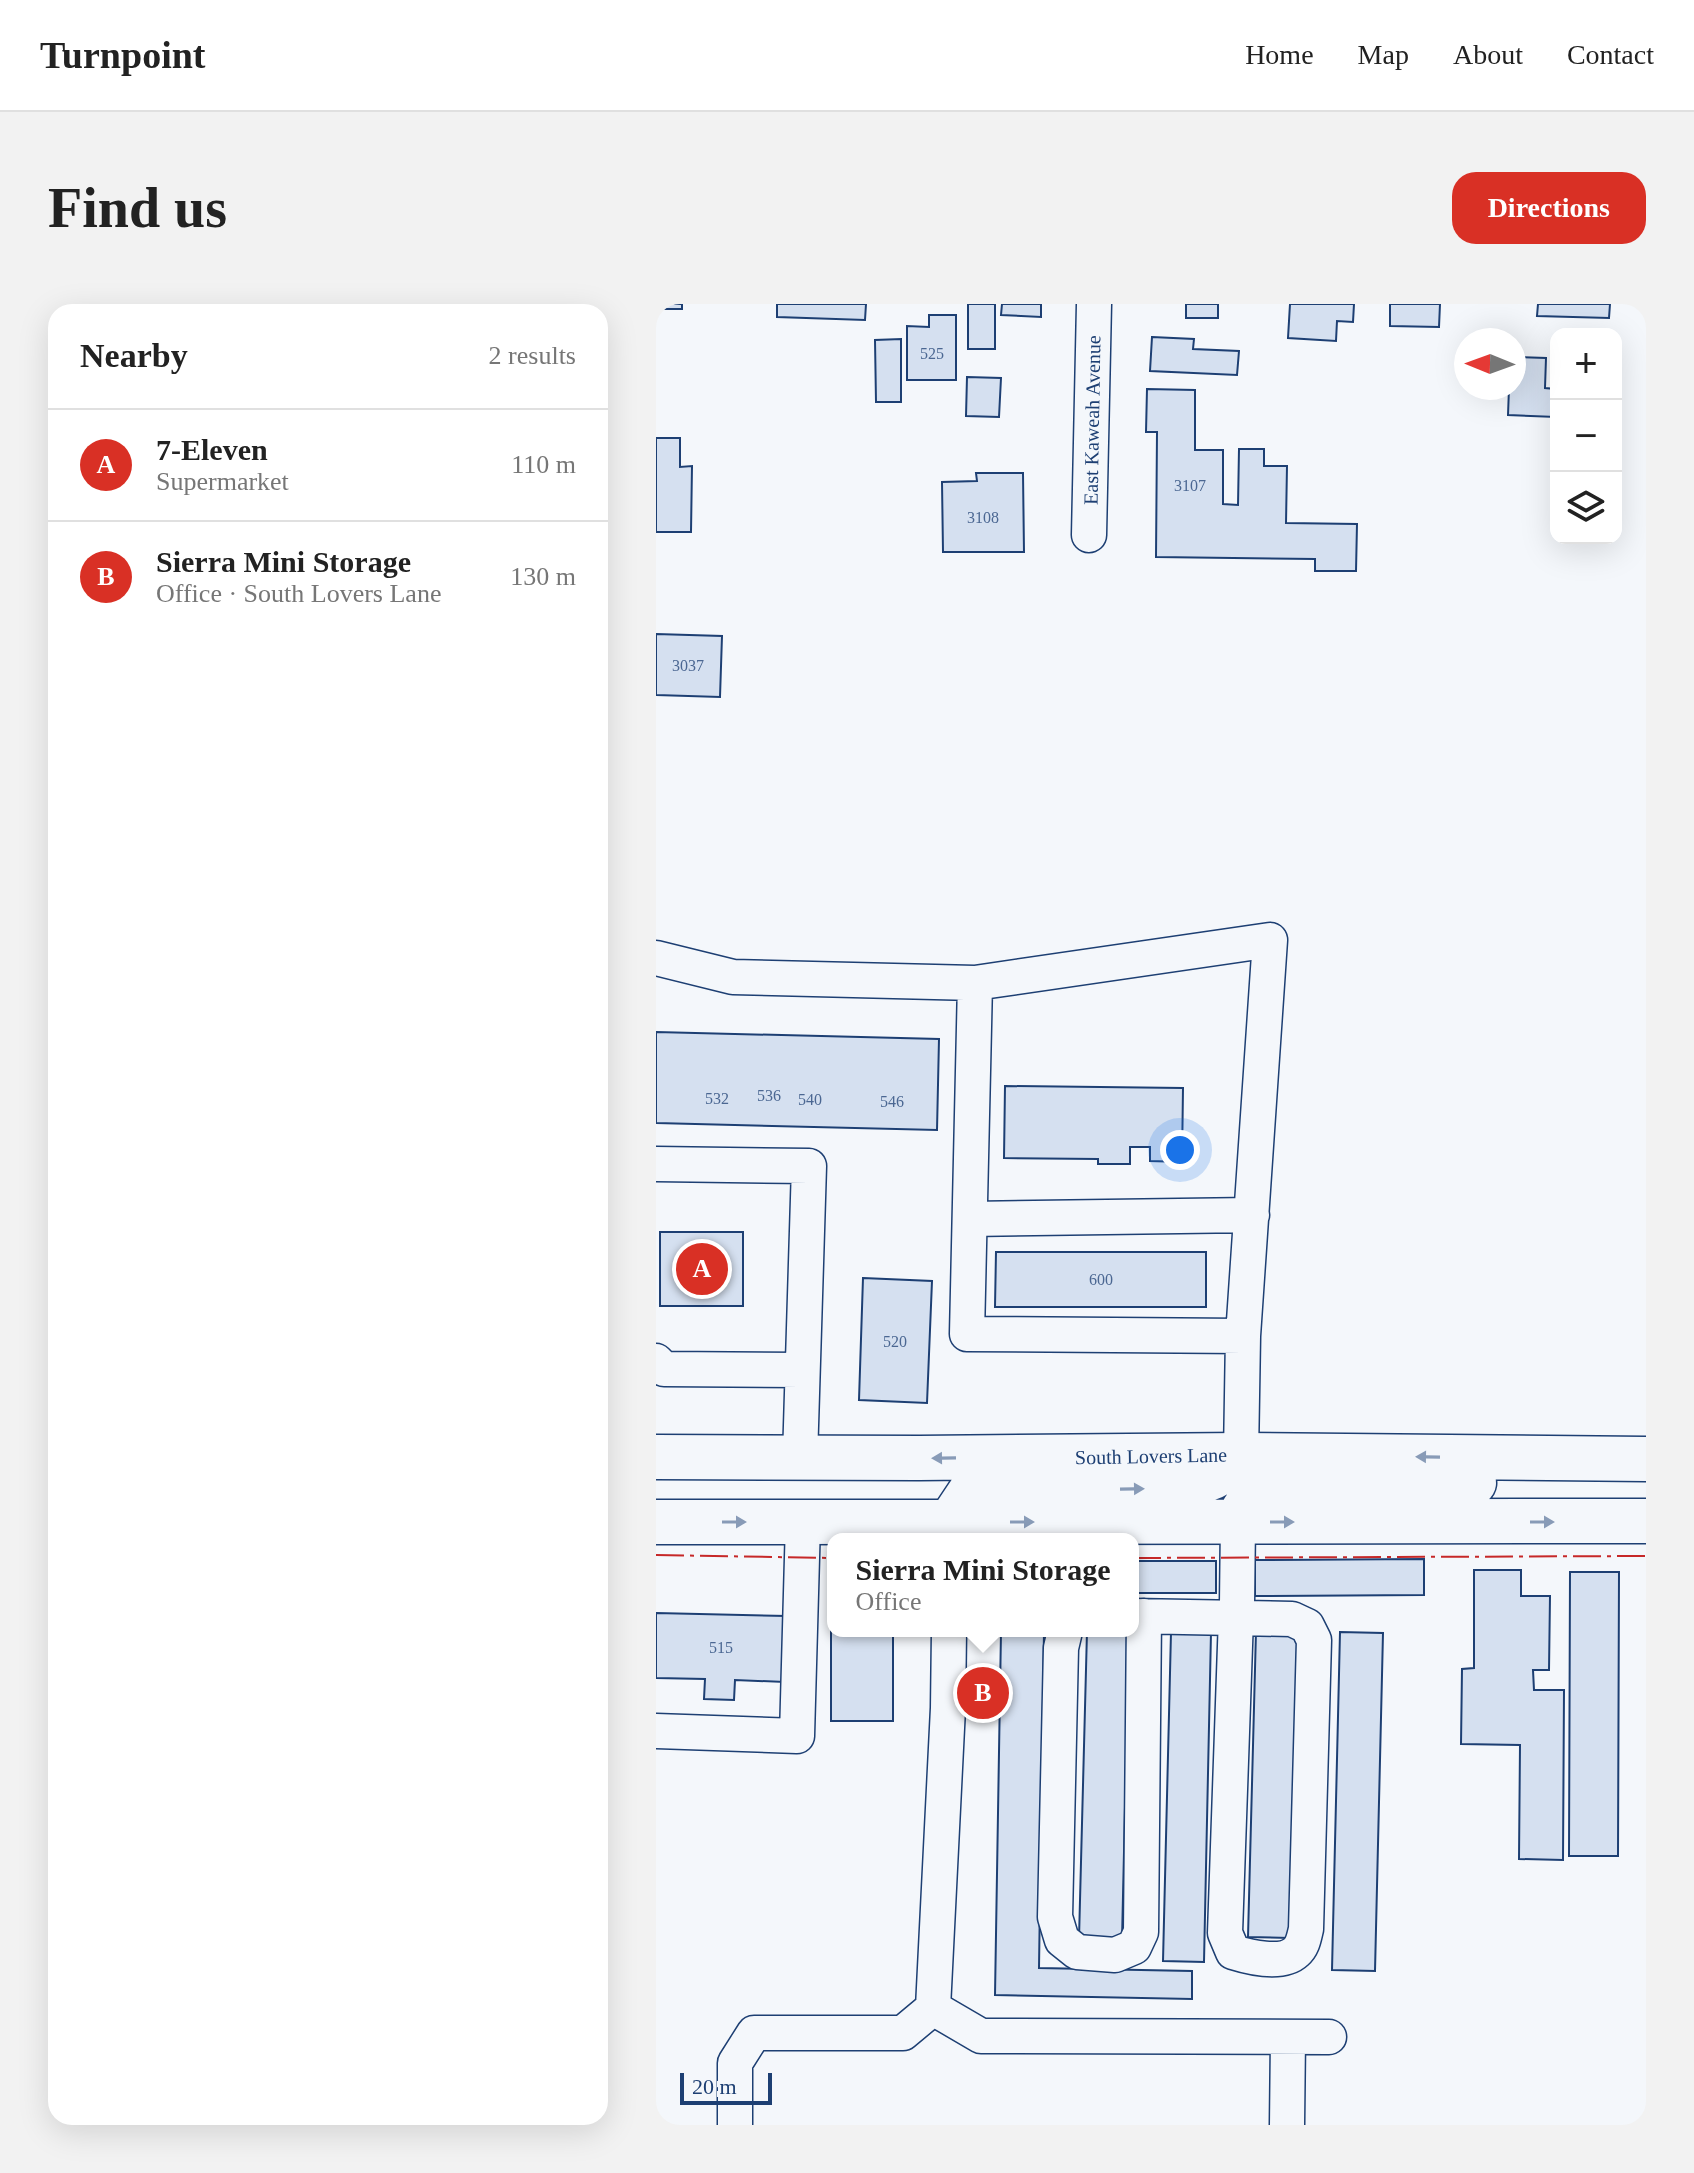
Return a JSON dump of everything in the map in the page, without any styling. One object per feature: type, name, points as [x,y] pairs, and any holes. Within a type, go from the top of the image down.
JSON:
[{"type":"main road","name":"South Lovers Lane","points":[[656,1457],[1241,1455],[1646,1459]]},
{"type":"main road","points":[[950,1531],[970,1492],[1184,1486],[1213,1478],[1241,1455]]},
{"type":"main road","points":[[1238,1522],[1249,1500],[1271,1491],[1459,1487],[1563,1459]]},
{"type":"main road","points":[[656,1522],[803,1522],[950,1531],[1238,1522],[1646,1521]]},
{"type":"street","name":"East Kaweah Avenue","points":[[1089,535],[1094,304]]},
{"type":"street","points":[[656,958],[733,977],[975,983],[1270,940],[1243,1336],[1241,1455]]},
{"type":"street","points":[[975,983],[967,1334],[1243,1336]]},
{"type":"street","points":[[656,1164],[809,1166],[800,1458]]},
{"type":"street","points":[[970,1219],[1252,1215]]},
{"type":"street","points":[[656,1361],[664,1369],[801,1370]]},
{"type":"street","points":[[656,1731],[797,1736],[803,1522]]},
{"type":"street","points":[[1139,1616],[1236,1617],[1292,1619],[1307,1626],[1314,1640],[1306,1929],[1303,1944],[1294,1955],[1278,1959],[1247,1957],[1233,1952],[1225,1933],[1236,1617],[1238,1522]]},
{"type":"street","points":[[735,2125],[735,2063],[754,2033],[903,2033],[933,2008],[949,1637]]},
{"type":"street","points":[[1064,1637],[1055,1917],[1062,1940],[1077,1952],[1115,1955],[1134,1947],[1141,1932],[1138,1637]]},
{"type":"street","points":[[933,2008],[981,2036],[1329,2037]]},
{"type":"street","points":[[1287,2125],[1288,2037]]},
{"type":"building","points":[[661,304],[682,304],[682,309],[661,309]]},
{"type":"building","points":[[777,304],[866,304],[865,320],[777,317]]},
{"type":"building","points":[[968,304],[995,304],[995,349],[968,349]]},
{"type":"building","points":[[1002,304],[1041,304],[1041,317],[1001,315]]},
{"type":"building","points":[[1186,304],[1218,304],[1218,318],[1186,318]]},
{"type":"building","points":[[1290,304],[1354,304],[1353,322],[1337,321],[1336,341],[1288,338]]},
{"type":"building","points":[[1390,304],[1440,304],[1439,327],[1390,326]]},
{"type":"building","points":[[1538,304],[1610,304],[1609,318],[1537,316]]},
{"type":"building","points":[[929,315],[956,315],[956,380],[907,380],[907,326],[929,327]]},
{"type":"building","points":[[1152,337],[1194,339],[1193,349],[1239,351],[1237,375],[1150,371]]},
{"type":"building","points":[[901,339],[901,402],[876,402],[875,340]]},
{"type":"building","points":[[1526,357],[1546,358],[1545,388],[1550,388],[1550,417],[1508,415],[1509,400],[1526,400]]},
{"type":"building","points":[[967,377],[1001,378],[999,417],[966,416]]},
{"type":"building","points":[[1147,389],[1195,390],[1195,450],[1223,450],[1223,504],[1238,505],[1239,449],[1264,449],[1264,466],[1287,466],[1286,523],[1357,524],[1356,571],[1315,571],[1315,559],[1156,557],[1157,432],[1146,432]]},
{"type":"building","points":[[656,438],[680,438],[680,467],[692,466],[691,532],[656,532]]},
{"type":"building","points":[[976,473],[1023,473],[1024,552],[943,552],[942,482],[977,481]]},
{"type":"building","points":[[656,634],[722,636],[720,697],[656,695]]},
{"type":"building","points":[[656,1032],[939,1039],[937,1130],[656,1123]]},
{"type":"building","points":[[1005,1086],[1183,1088],[1182,1162],[1150,1161],[1150,1147],[1130,1147],[1130,1164],[1098,1164],[1098,1159],[1004,1158]]},
{"type":"building","points":[[660,1232],[743,1232],[743,1306],[660,1306]]},
{"type":"building","points":[[996,1252],[1206,1252],[1206,1307],[995,1307]]},
{"type":"building","points":[[863,1278],[932,1281],[927,1403],[859,1400]]},
{"type":"building","points":[[1424,1559],[1424,1595],[1255,1596],[1255,1560]]},
{"type":"building","points":[[1139,1561],[1216,1561],[1216,1593],[1139,1593]]},
{"type":"building","points":[[1474,1570],[1521,1570],[1521,1596],[1550,1596],[1549,1670],[1533,1670],[1534,1690],[1564,1690],[1563,1860],[1519,1859],[1520,1745],[1461,1744],[1462,1669],[1474,1668]]},
{"type":"building","points":[[1570,1572],[1619,1572],[1618,1856],[1569,1856]]},
{"type":"building","points":[[656,1613],[786,1616],[785,1682],[735,1680],[734,1700],[704,1699],[705,1679],[656,1678]]},
{"type":"building","points":[[1256,1631],[1298,1632],[1290,1938],[1248,1937]]},
{"type":"building","points":[[1171,1632],[1211,1632],[1204,1962],[1163,1961]]},
{"type":"building","points":[[1340,1632],[1383,1633],[1375,1971],[1332,1970]]},
{"type":"building","points":[[831,1637],[893,1637],[893,1721],[831,1721]]},
{"type":"building","points":[[1001,1637],[1044,1637],[1039,1968],[1192,1971],[1192,1999],[995,1995]]},
{"type":"building","points":[[1087,1637],[1129,1637],[1122,1940],[1079,1939]]},
{"type":"power","points":[[656,1555],[827,1558]]},
{"type":"power","points":[[1139,1558],[1646,1556]]},
{"type":"place","name":"7-Eleven","points":[[702,1269]]},
{"type":"place","name":"Sierra Mini Storage","points":[[983,1693]]}]
